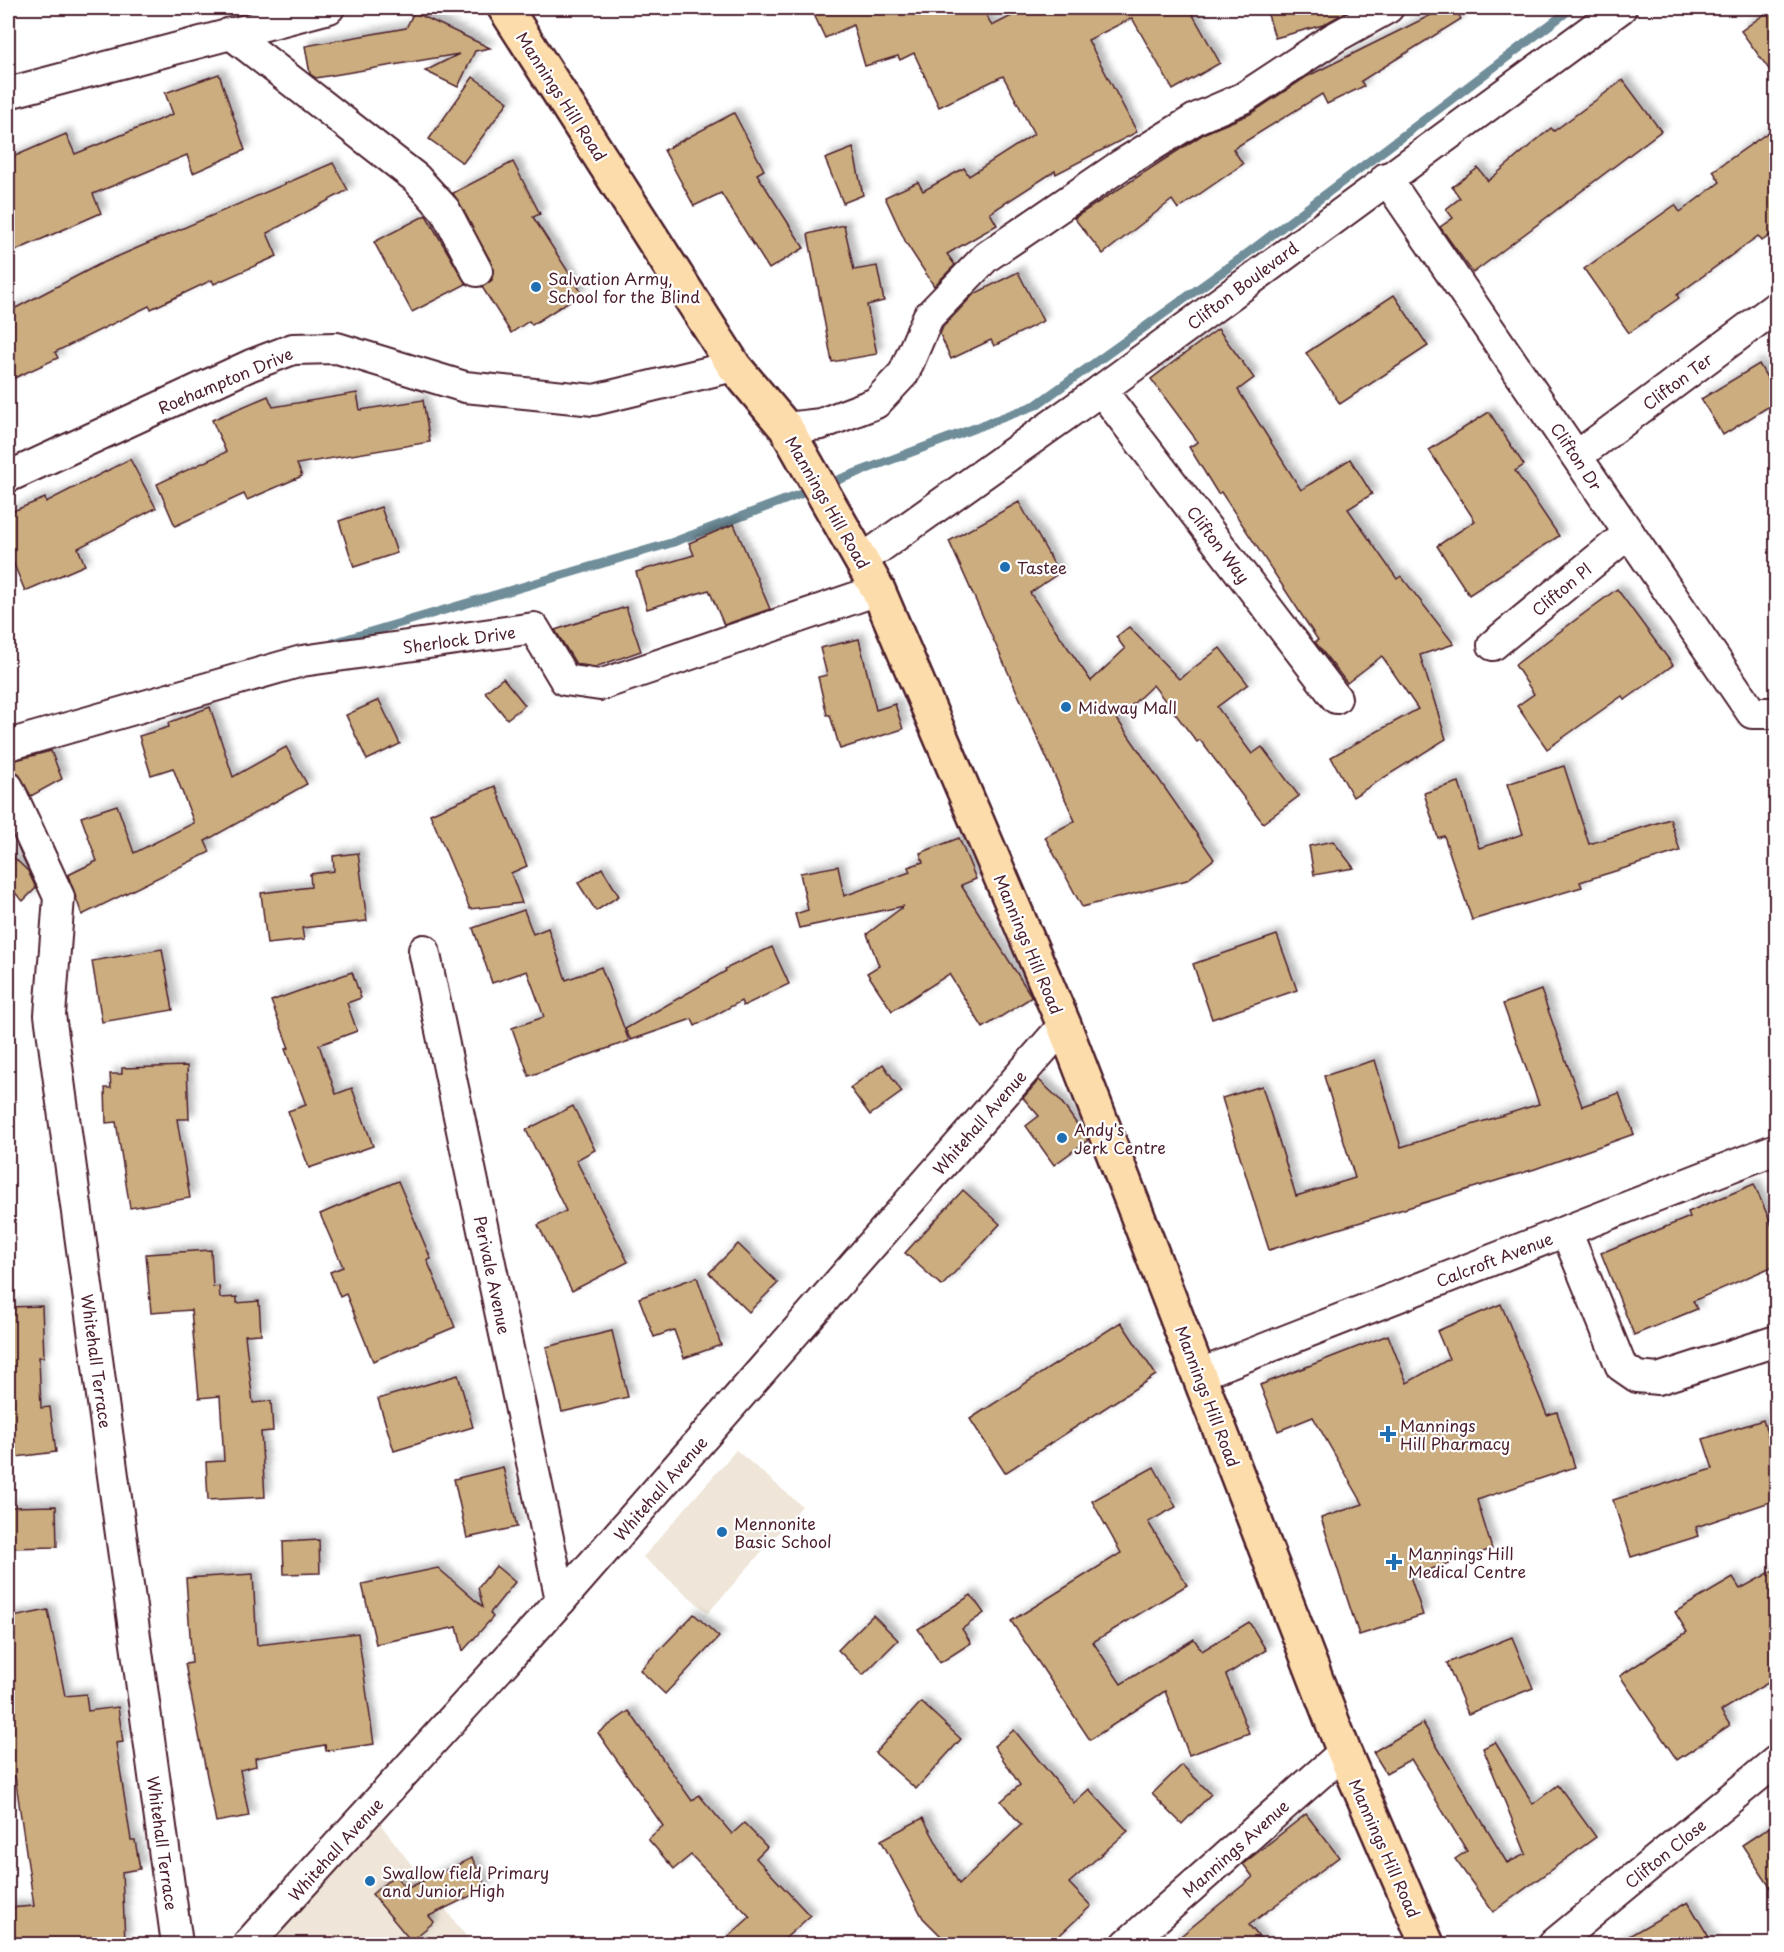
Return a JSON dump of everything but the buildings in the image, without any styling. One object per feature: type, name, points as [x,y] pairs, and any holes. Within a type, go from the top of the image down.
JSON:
[{"type":"main road","name":"Mannings Hill Road","points":[[505,8],[734,366],[786,428],[878,590],[1064,1025],[1344,1752],[1427,1944]]},
{"type":"street","points":[[8,93],[329,8]]},
{"type":"street","points":[[786,428],[821,424],[876,403],[904,373],[928,318],[986,257],[1121,165],[1197,118],[1243,98],[1334,38],[1388,8]]},
{"type":"street","name":"Clifton Boulevard","points":[[855,549],[1101,390],[1386,178],[1621,8]]},
{"type":"street","points":[[231,33],[416,178],[445,210],[477,271]]},
{"type":"street","name":"Clifton Dr","points":[[1386,178],[1752,714],[1776,714]]},
{"type":"street","name":"Clifton Ter","points":[[1577,456],[1776,307]]},
{"type":"street","name":"Roehampton Drive","points":[[8,477],[251,365],[293,348],[337,348],[465,387],[594,400],[734,366]]},
{"type":"street","name":"Clifton Way","points":[[1101,390],[1336,698]]},
{"type":"street","name":"Clifton Pl","points":[[1493,645],[1629,533]]},
{"type":"street","name":"Sherlock Drive","points":[[8,745],[302,661],[534,628],[565,680],[600,685],[878,590]]},
{"type":"street","name":"Whitehall Terrace","points":[[8,787],[59,897],[50,1015],[177,1944]]},
{"type":"street","name":"Perivale Avenue","points":[[424,950],[561,1600]]},
{"type":"street","name":"Whitehall Avenue","points":[[248,1944],[561,1600],[1064,1025]]},
{"type":"street","points":[[1566,1231],[1776,1149]]},
{"type":"street","name":"Calcroft Avenue","points":[[1200,1374],[1566,1231],[1621,1366],[1637,1377],[1658,1379],[1776,1341]]},
{"type":"street","name":"Mannings Avenue","points":[[1127,1944],[1344,1752]]},
{"type":"street","name":"Clifton Close","points":[[1554,1944],[1776,1761]]},
{"type":"shaded area","name":"Mennonite Basic School","points":[[736,1450],[802,1506],[708,1613],[643,1557]]},
{"type":"shaded area","name":"Swallow field Primary and Junior High","points":[[375,1817],[472,1944],[260,1944]]},
{"type":"waterway","points":[[333,643],[671,543],[1036,405],[1240,259],[1572,8]]},
{"type":"place","name":"Salvation Army, School for the Blind","points":[[536,287]]},
{"type":"place","name":"Tastee","points":[[1005,567]]},
{"type":"place","name":"Midway Mall","points":[[1066,707]]},
{"type":"place","name":"Andy's Jerk Centre","points":[[1062,1138]]},
{"type":"place","name":"Mannings Hill Pharmacy","points":[[1388,1434]]},
{"type":"place","name":"Mennonite Basic School","points":[[722,1532]]},
{"type":"place","name":"Mannings Hill Medical Centre","points":[[1394,1562]]},
{"type":"place","name":"Swallow field Primary and Junior High","points":[[370,1881]]}]
